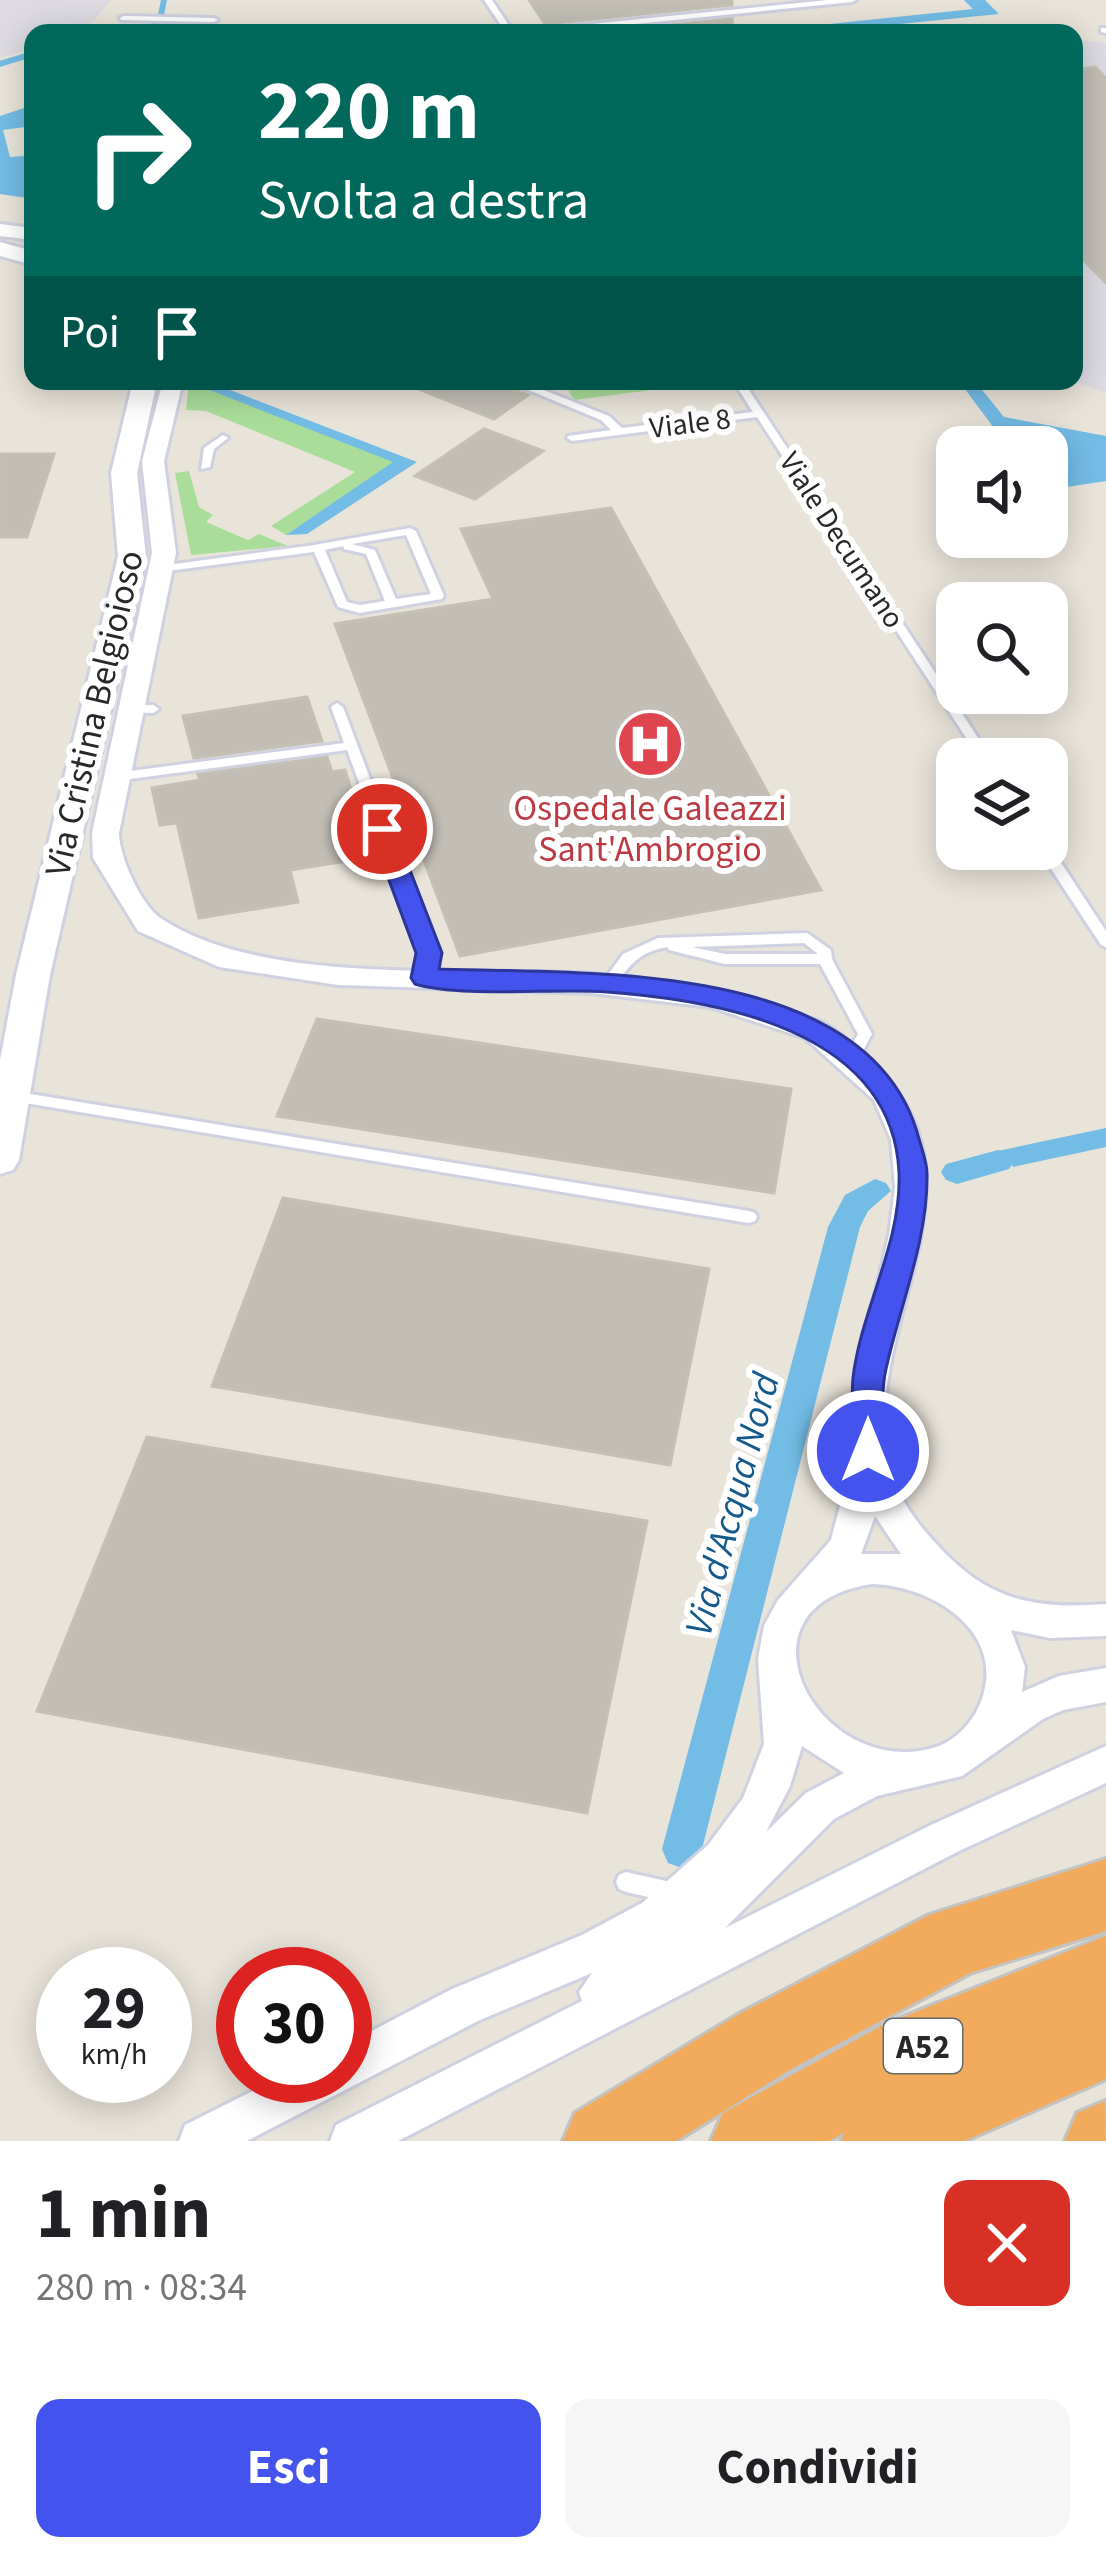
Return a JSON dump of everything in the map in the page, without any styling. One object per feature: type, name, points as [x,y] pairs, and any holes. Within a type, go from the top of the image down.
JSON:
[{"type":"highway","points":[[604,2141],[766,2041],[955,1941],[1106,1895]]},
{"type":"highway","name":"A52","points":[[752,2141],[910,2052],[1106,1974]]},
{"type":"highway","name":"A52","points":[[881,2141],[976,2093],[1106,2040]]},
{"type":"street","name":"Via Cristina Belgioioso","points":[[0,1160],[33,975],[132,557],[135,538],[124,479],[126,450],[143,390]]},
{"type":"street","points":[[170,390],[153,463],[164,538],[157,636],[141,709],[113,777],[104,836],[117,888],[136,911],[176,942],[208,956],[288,971],[609,983],[704,994],[770,1010],[807,1026],[853,1056],[885,1090],[899,1116],[913,1171],[905,1238],[869,1376],[868,1451],[858,1523],[847,1550],[797,1601],[782,1628],[777,1660],[785,1734],[768,1788],[729,1848],[684,1895],[637,1930],[478,2000],[372,2054]]},
{"type":"street","points":[[868,1451],[896,1524],[912,1548],[985,1615],[1003,1648],[1008,1682],[1000,1716],[980,1744]]},
{"type":"street","points":[[822,1580],[854,1568],[888,1565],[924,1573],[1031,1618],[1066,1624],[1106,1620]]},
{"type":"street","points":[[524,2053],[569,2008],[633,1974],[697,1928],[820,1806],[871,1779],[947,1763],[1029,1707],[1058,1693],[1106,1685]]},
{"type":"street","points":[[784,1693],[802,1724],[831,1749],[868,1766],[909,1771]]},
{"type":"street","points":[[352,2141],[945,1838],[1106,1764]]},
{"type":"street","points":[[201,2141],[275,2103]]},
{"type":"lane","points":[[612,24],[852,0]]},
{"type":"lane","points":[[124,17],[214,20]]},
{"type":"lane","points":[[535,390],[605,418],[620,432]]},
{"type":"lane","name":"Viale Decumano","points":[[744,390],[972,738]]},
{"type":"lane","name":"Viale 8","points":[[572,438],[759,414]]},
{"type":"lane","points":[[205,467],[209,448],[223,438]]},
{"type":"lane","points":[[160,569],[410,531],[437,596],[356,609],[342,604],[318,547]]},
{"type":"lane","points":[[318,547],[357,546],[371,552],[392,603]]},
{"type":"lane","points":[[337,706],[429,953],[424,978]]},
{"type":"lane","points":[[113,777],[350,746]]},
{"type":"lane","points":[[1059,870],[1106,942]]},
{"type":"lane","points":[[609,983],[628,957],[658,944],[711,958],[825,959],[865,1034],[853,1056]]},
{"type":"lane","points":[[10,1096],[749,1217]]},
{"type":"lane","points":[[626,1882],[684,1895]]},
{"type":"shaded area","points":[[0,0],[111,0],[91,24],[24,24],[24,51],[0,58]]},
{"type":"shaded area","points":[[1083,40],[1106,43],[1106,393],[1083,384]]},
{"type":"green space","points":[[188,390],[210,390],[395,462],[286,535],[271,526],[355,472],[206,411],[186,410]]},
{"type":"green space","points":[[568,390],[652,390],[574,400]]},
{"type":"green space","points":[[189,471],[199,507],[213,515],[206,522],[248,540],[259,534],[288,546],[191,555],[175,473]]},
{"type":"water","points":[[964,0],[985,0],[999,14],[900,24],[829,24],[973,9]]},
{"type":"water","points":[[24,108],[24,127],[3,130],[10,157],[24,156],[24,198],[0,194],[0,116]]},
{"type":"water","points":[[209,390],[230,390],[417,462],[307,534],[286,535],[393,462]]},
{"type":"water","points":[[966,390],[982,390],[1004,417],[1052,426],[992,426]]},
{"type":"water","points":[[1068,429],[1106,436],[1106,481],[1068,487]]},
{"type":"water","points":[[1106,1128],[1106,1147],[1013,1167],[1009,1159],[998,1161],[993,1152]]},
{"type":"building","points":[[529,0],[732,0],[732,5],[545,24]]},
{"type":"building","points":[[732,19],[732,24],[682,24]]},
{"type":"building","points":[[1095,67],[1106,78],[1106,283],[1083,259],[1083,69]]},
{"type":"building","points":[[422,390],[514,390],[528,395],[494,419]]},
{"type":"building","points":[[484,429],[543,451],[475,499],[415,476]]},
{"type":"building","points":[[0,454],[54,454],[27,537],[0,537]]},
{"type":"building","points":[[611,508],[821,890],[460,956],[335,624],[493,599],[461,529]]},
{"type":"building","points":[[307,697],[322,741],[194,758],[183,716]]},
{"type":"building","points":[[327,757],[332,772],[345,770],[372,857],[290,870],[298,902],[199,918],[177,823],[160,825],[152,788],[200,780],[198,774]]},
{"type":"building","points":[[317,1019],[791,1089],[774,1193],[277,1116]]},
{"type":"building","points":[[283,1198],[709,1269],[670,1465],[212,1386]]},
{"type":"building","points":[[147,1437],[647,1521],[587,1813],[37,1711]]},
{"type":"waterway","points":[[154,24],[164,0]]},
{"type":"waterway","points":[[0,64],[24,57]]},
{"type":"waterway","name":"Via d'Acqua Nord","points":[[957,1172],[998,1161]]},
{"type":"waterway","name":"Via d'Acqua Nord","points":[[682,1849],[844,1227],[856,1203],[875,1191]]},
{"type":"place","name":"Ospedale Galeazzi Sant'Ambrogio","points":[[650,744]]},
{"type":"route","points":[[382,829],[429,953],[424,978],[609,983],[736,1000],[807,1026],[853,1056],[885,1090],[899,1116],[913,1171],[905,1238],[869,1376],[868,1451]]}]
